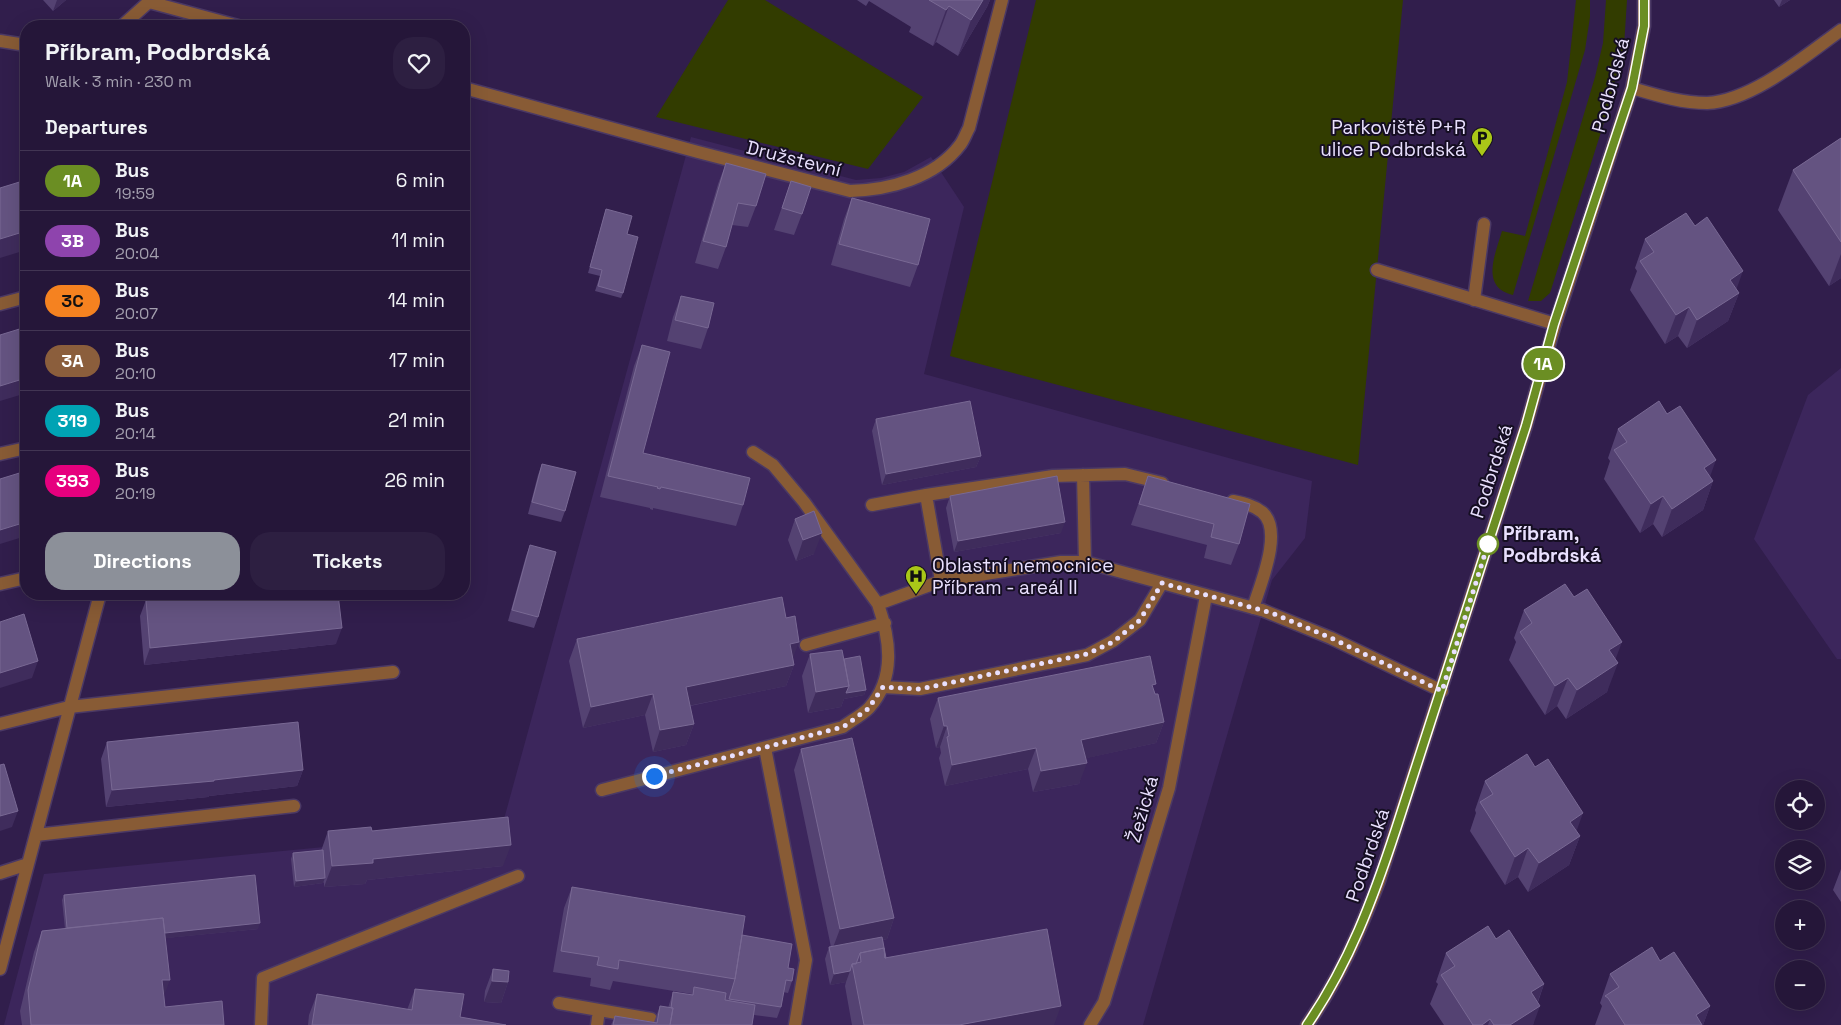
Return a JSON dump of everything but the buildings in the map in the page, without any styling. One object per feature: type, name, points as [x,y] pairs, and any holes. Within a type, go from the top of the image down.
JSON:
[{"type":"street","name":"Družstevní","points":[[470,90],[850,192],[872,191],[898,185],[928,171],[960,145],[969,128],[1002,0]]},
{"type":"street","name":"Podbrdská","points":[[1307,1025],[1325,1000],[1354,945],[1379,881],[1442,691],[1526,426],[1554,324],[1632,88],[1644,26],[1644,0]]},
{"type":"street","points":[[129,20],[150,1],[217,20]]},
{"type":"street","points":[[1632,88],[1674,100],[1708,103],[1743,94],[1768,82],[1841,30]]},
{"type":"street","points":[[0,41],[20,43]]},
{"type":"street","points":[[1474,300],[1484,224]]},
{"type":"street","points":[[1377,270],[1554,324]]},
{"type":"street","points":[[0,304],[20,299]]},
{"type":"street","points":[[0,454],[20,449]]},
{"type":"street","points":[[602,790],[843,727],[868,709],[883,687],[889,658],[885,623],[878,604],[804,502],[772,465],[753,452]]},
{"type":"street","points":[[872,504],[1053,476],[1125,474],[1173,486]]},
{"type":"street","points":[[1083,475],[1085,562]]},
{"type":"street","points":[[926,495],[941,580]]},
{"type":"street","points":[[1221,498],[1249,505],[1263,512],[1270,525],[1271,544],[1258,609]]},
{"type":"street","points":[[878,604],[941,580],[1061,562],[1085,562],[1258,609],[1331,638],[1442,691]]},
{"type":"street","points":[[0,584],[20,579]]},
{"type":"street","points":[[883,687],[920,689],[1087,654],[1113,642],[1140,620],[1162,583]]},
{"type":"street","name":"Žežická","points":[[1090,1025],[1104,1002],[1169,788],[1206,596]]},
{"type":"street","points":[[0,969],[98,600]]},
{"type":"street","points":[[806,645],[885,623]]},
{"type":"street","points":[[0,724],[69,707],[393,672]]},
{"type":"street","points":[[765,748],[806,960],[795,1025]]},
{"type":"street","points":[[36,835],[294,806]]},
{"type":"street","points":[[0,873],[28,864]]},
{"type":"street","points":[[260,1025],[263,978],[518,876]]},
{"type":"street","points":[[559,1003],[651,1019]]},
{"type":"street","points":[[597,1025],[599,1010]]},
{"type":"shaded area","name":"Oblastní nemocnice Příbram - areál II","points":[[691,137],[856,180],[881,178],[904,172],[931,157],[964,207],[924,374],[1312,481],[1305,538],[1272,580],[1143,1025],[4,1025],[44,874],[501,830]]},
{"type":"shaded area","points":[[1841,368],[1841,659],[1837,659],[1754,539],[1808,395]]},
{"type":"green space","points":[[728,0],[765,0],[923,97],[868,169],[656,117]]},
{"type":"green space","points":[[1036,0],[1403,0],[1358,465],[950,356]]},
{"type":"green space","points":[[1576,0],[1590,0],[1590,17],[1585,50],[1513,295],[1503,291],[1496,285],[1492,269],[1502,231],[1525,236],[1567,82]]},
{"type":"green space","points":[[1606,0],[1627,0],[1624,46],[1607,113],[1550,293],[1541,301],[1528,301],[1595,77],[1603,43]]},
{"type":"bus line","name":"1A","points":[[1307,1025],[1325,1000],[1354,945],[1379,881],[1442,691],[1526,426],[1554,324],[1632,88],[1644,26],[1644,0]]},
{"type":"place","name":"Parkoviště P+R ulice Podbrdská","points":[[1482,157]]},
{"type":"place","name":"Příbram, Podbrdská","points":[[1488,544]]},
{"type":"place","name":"Oblastní nemocnice Příbram - areál II","points":[[916,595]]},
{"type":"route","points":[[654,776],[843,727],[868,709],[883,687],[920,689],[1087,654],[1113,642],[1140,620],[1162,583],[1272,613],[1331,638],[1442,691],[1488,544]]}]
